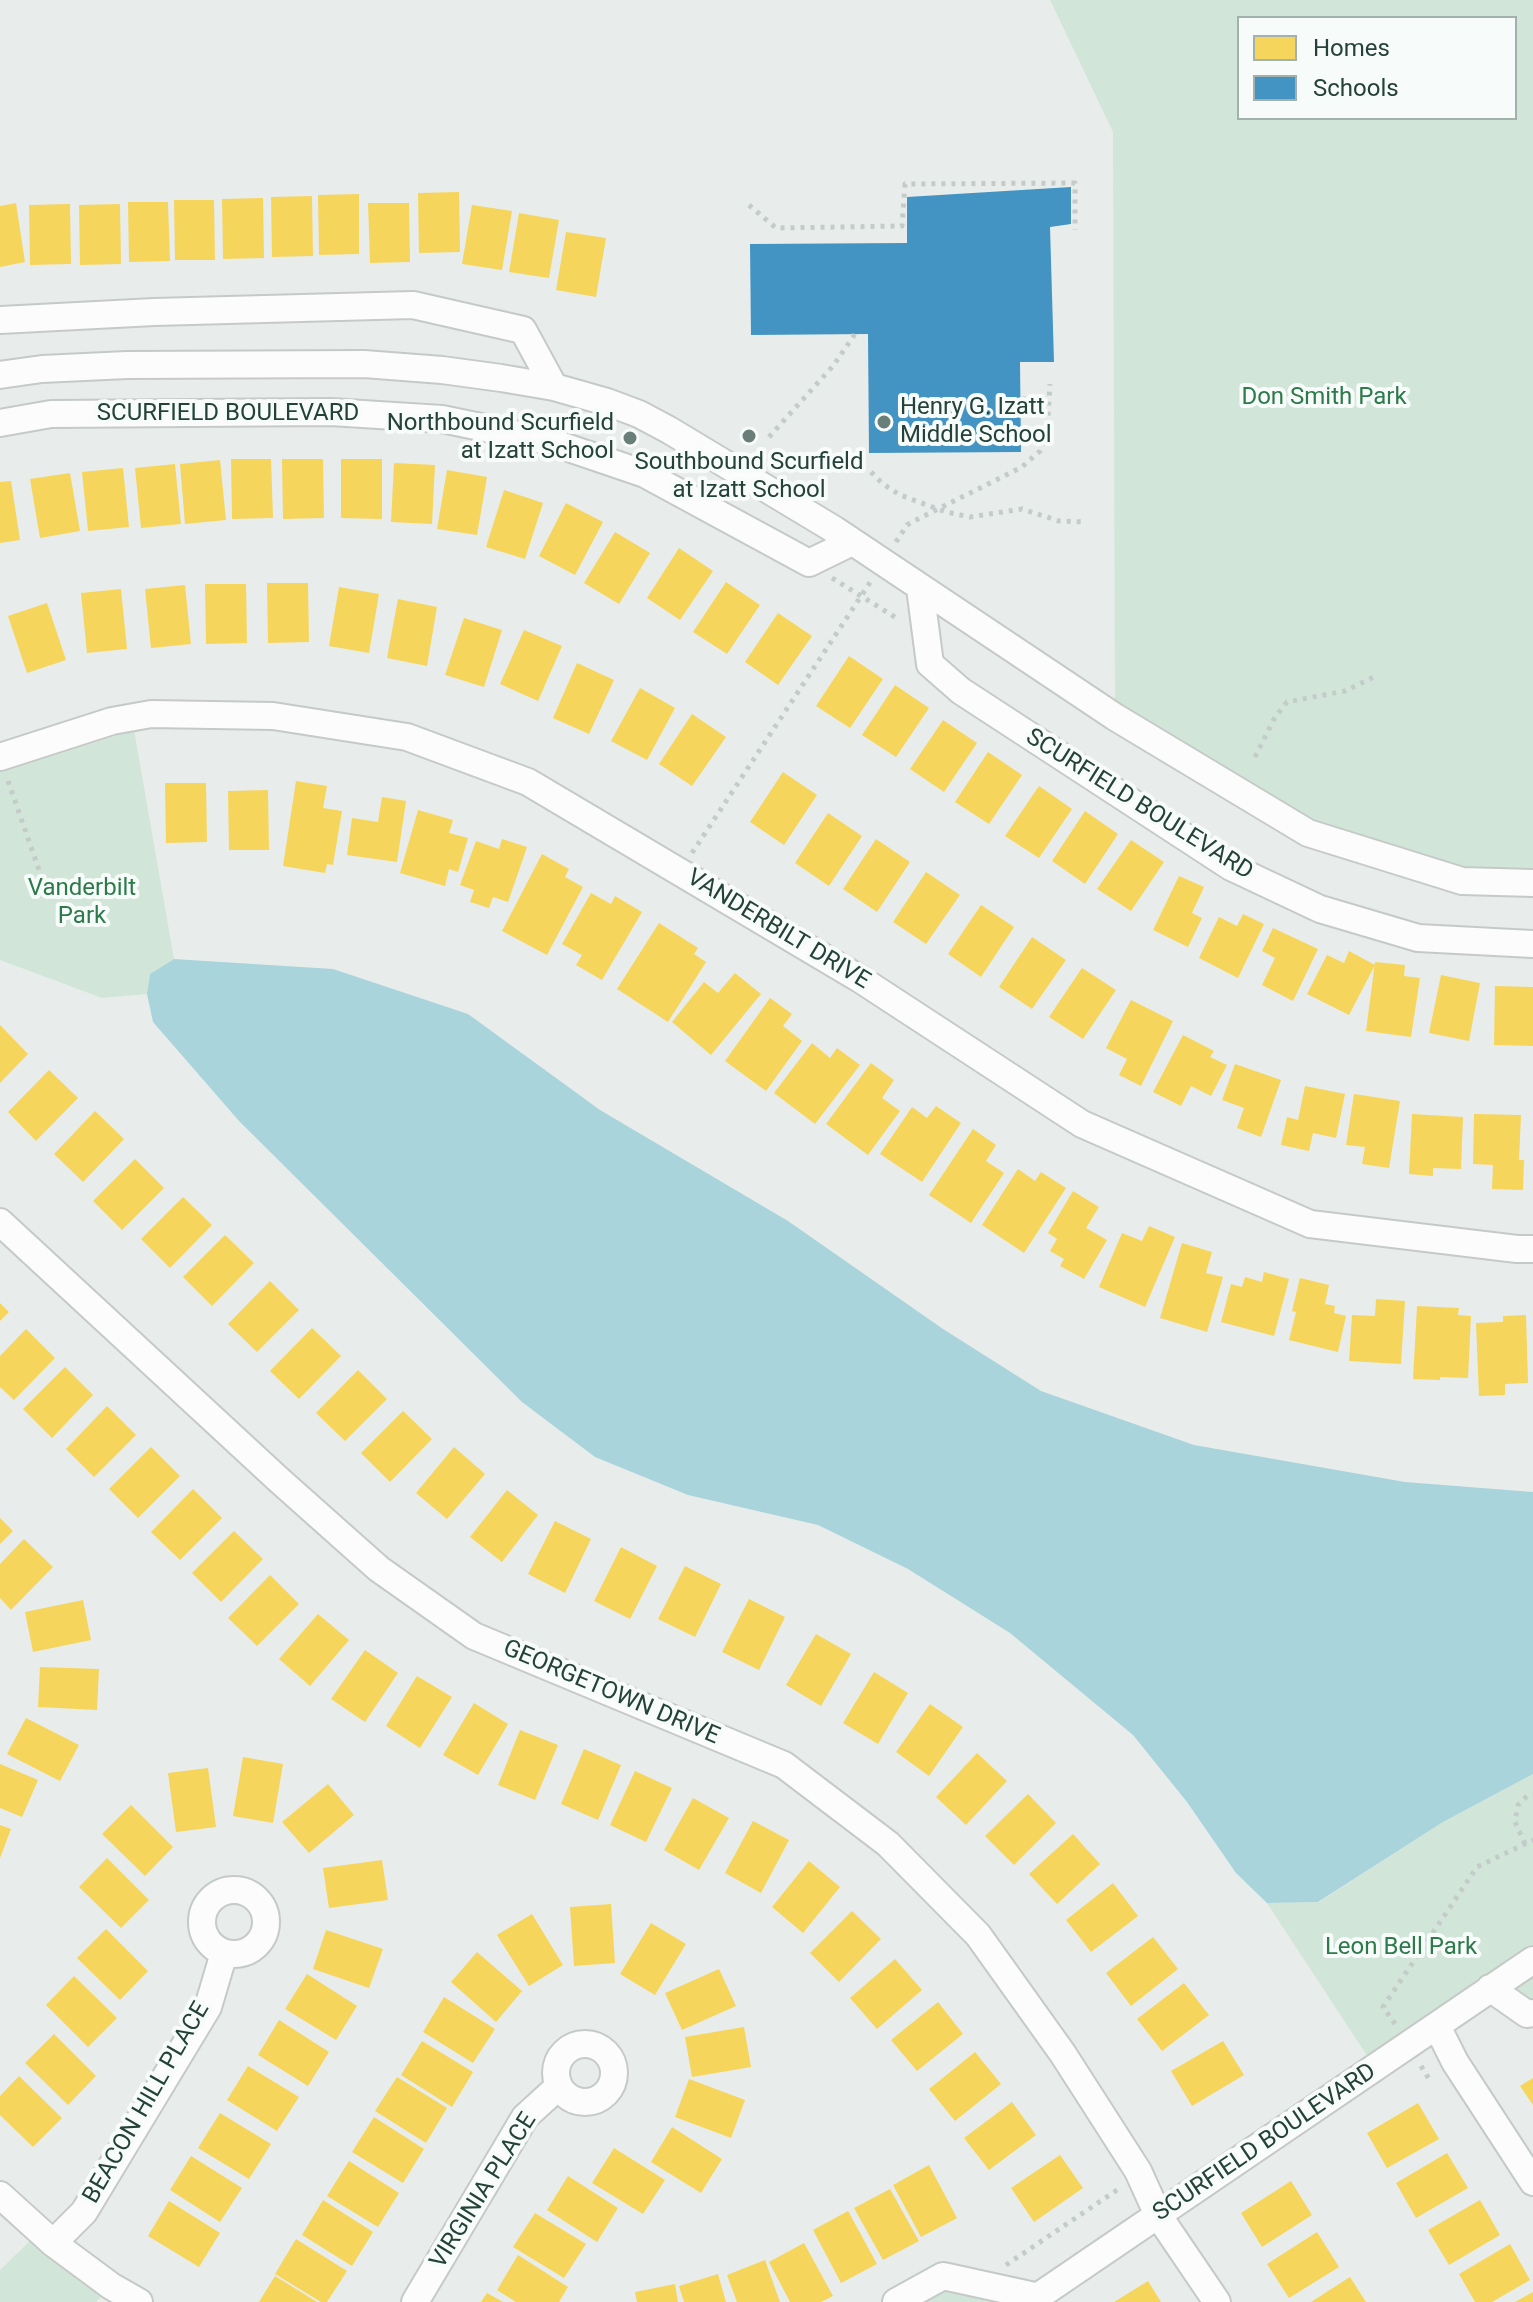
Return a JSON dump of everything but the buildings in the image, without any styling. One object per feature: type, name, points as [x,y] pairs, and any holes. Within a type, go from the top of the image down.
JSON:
[{"type":"street","points":[[0,320],[154,312],[413,305],[523,330],[554,387]]},
{"type":"street","name":"SCURFIELD BOULEVARD","points":[[0,375],[42,369],[127,365],[364,364],[442,370],[554,387],[607,402],[669,430],[852,542],[1115,717],[1308,833],[1462,881],[1533,883]]},
{"type":"street","name":"SCURFIELD BOULEVARD","points":[[0,423],[51,414],[331,412],[442,419],[548,441],[645,474],[809,563]]},
{"type":"street","points":[[809,563],[852,542]]},
{"type":"street","name":"SCURFIELD BOULEVARD","points":[[920,588],[930,664],[961,691],[1231,867],[1320,909],[1418,938],[1533,944]]},
{"type":"street","name":"VANDERBILT DRIVE","points":[[0,757],[112,721],[151,714],[273,716],[407,737],[528,782],[860,979],[1082,1124],[1310,1224],[1533,1249]]},
{"type":"street","name":"GEORGETOWN DRIVE","points":[[0,1222],[379,1569],[474,1636],[784,1765],[888,1844],[978,1935],[1063,2054],[1138,2171],[1158,2215],[1217,2302]]},
{"type":"street","name":"BEACON HILL PLACE","points":[[53,2243],[84,2212],[208,2007],[224,1953]]},
{"type":"street","name":"SCURFIELD BOULEVARD","points":[[896,2302],[943,2276],[1036,2300],[1533,1960]]},
{"type":"street","points":[[1490,1988],[1527,2014],[1533,2013]]},
{"type":"street","points":[[1437,2026],[1455,2062],[1533,2182]]},
{"type":"street","name":"VIRGINIA PLACE","points":[[415,2302],[525,2117],[559,2086]]},
{"type":"street","points":[[0,2195],[53,2243],[111,2286],[139,2302]]},
{"type":"path","points":[[749,205],[776,228],[902,226],[905,184],[1075,183],[1075,230]]},
{"type":"path","points":[[769,437],[833,366],[855,334]]},
{"type":"path","points":[[681,871],[907,525],[999,479],[1040,451],[1047,435],[1050,384]]},
{"type":"path","points":[[1022,399],[1049,399]]},
{"type":"path","points":[[871,472],[900,495],[970,517],[1022,509],[1059,521],[1085,522]]},
{"type":"path","points":[[809,563],[926,637]]},
{"type":"path","points":[[1255,757],[1274,719],[1287,702],[1345,691],[1378,675]]},
{"type":"path","points":[[0,757],[46,890],[65,897]]},
{"type":"path","points":[[1525,1844],[1515,1822],[1518,1805],[1527,1796],[1533,1795]]},
{"type":"path","points":[[1383,2007],[1477,1867],[1533,1840]]},
{"type":"path","points":[[978,2284],[1128,2183]]},
{"type":"green space","name":"Don Smith Park","points":[[1050,0],[1533,0],[1533,883],[1462,881],[1308,833],[1115,717],[1113,132]]},
{"type":"green space","name":"Vanderbilt Park","points":[[134,730],[174,959],[150,974],[147,994],[102,998],[0,960],[0,772]]},
{"type":"green space","name":"Leon Bell Park","points":[[1533,1774],[1533,2013],[1490,1988],[1379,2074],[1267,1903],[1319,1902],[1443,1822]]},
{"type":"green space","points":[[40,2231],[111,2286],[96,2302],[0,2302],[0,2270]]},
{"type":"green space","points":[[943,2276],[1037,2302],[896,2302]]},
{"type":"water","points":[[174,959],[333,969],[468,1014],[600,1110],[788,1221],[943,1329],[1041,1391],[1194,1445],[1405,1482],[1533,1492],[1533,1774],[1443,1822],[1318,1902],[1267,1903],[1236,1873],[1187,1802],[1133,1735],[1010,1633],[908,1569],[818,1525],[688,1495],[595,1457],[522,1402],[239,1121],[153,1022],[147,994],[150,974]]},
{"type":"place","name":"Henry G. Izatt Middle School","points":[[884,422]]},
{"type":"place","name":"Southbound Scurfield at Izatt School","points":[[749,436]]},
{"type":"place","name":"Northbound Scurfield at Izatt School","points":[[630,438]]}]
